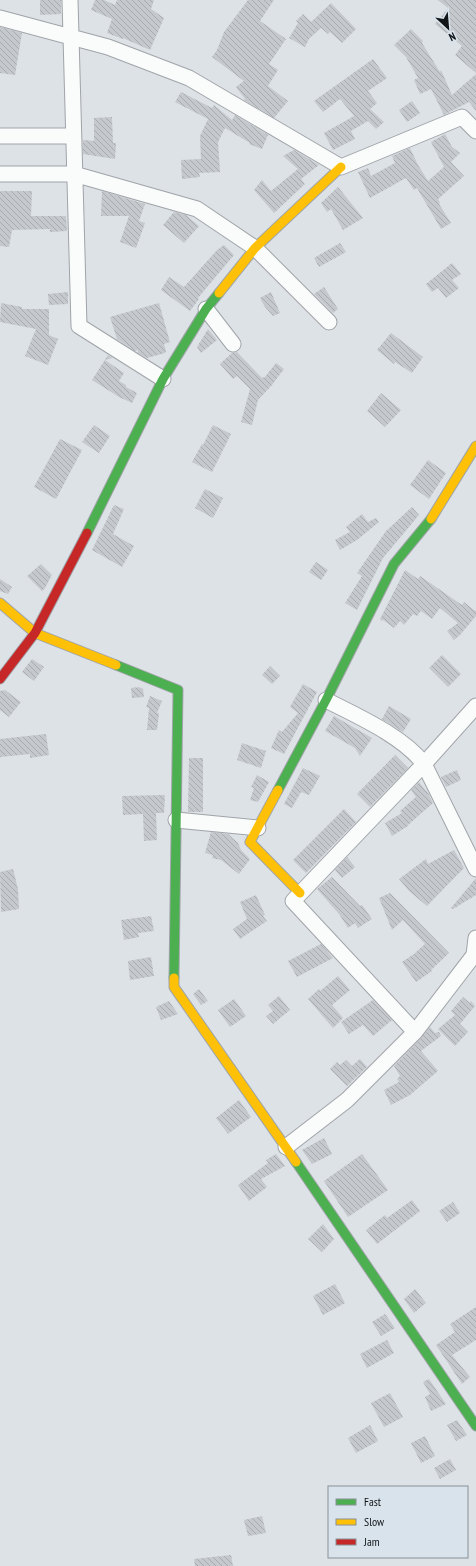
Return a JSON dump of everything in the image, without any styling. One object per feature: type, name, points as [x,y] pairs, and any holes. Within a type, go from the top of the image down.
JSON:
[{"type":"street","points":[[70,0],[79,326],[163,379]]},
{"type":"street","points":[[0,18],[108,47],[189,78],[341,167]]},
{"type":"street","points":[[0,680],[35,633],[163,379],[206,309],[255,248],[341,167],[462,117],[476,131]]},
{"type":"street","points":[[0,136],[74,136]]},
{"type":"street","points":[[0,174],[74,174],[197,209],[255,248],[330,322]]},
{"type":"street","points":[[206,309],[233,344]]},
{"type":"street","points":[[300,893],[250,842],[326,700],[394,564],[426,526],[476,446]]},
{"type":"street","points":[[0,603],[35,633],[178,690],[174,987],[286,1147],[476,1426]]},
{"type":"street","points":[[326,700],[383,730],[418,756],[424,764],[476,869]]},
{"type":"street","points":[[415,1032],[293,901],[424,764],[476,706]]},
{"type":"street","points":[[176,820],[258,828]]},
{"type":"street","points":[[286,1147],[347,1100],[415,1032],[474,955],[476,938]]},
{"type":"building","points":[[40,0],[61,0],[61,14],[40,15]]},
{"type":"building","points":[[95,0],[104,0],[115,5],[117,0],[154,0],[151,9],[164,18],[150,50],[123,38],[107,33],[112,19],[91,10]]},
{"type":"building","points":[[248,0],[274,0],[260,21],[286,39],[269,64],[278,70],[268,86],[288,101],[274,118],[244,100],[245,99],[236,87],[244,81],[212,57],[217,50],[224,32]]},
{"type":"building","points":[[438,0],[476,0],[476,73],[455,55],[462,46],[435,24],[448,8]]},
{"type":"building","points":[[331,3],[356,29],[342,43],[330,32],[328,34],[321,28],[309,39],[305,47],[289,38],[298,23],[296,21],[303,14],[311,22]]},
{"type":"building","points":[[0,27],[22,33],[15,75],[0,73]]},
{"type":"building","points":[[411,29],[423,41],[422,43],[440,72],[441,70],[452,95],[476,74],[476,111],[469,102],[444,115],[431,89],[420,94],[414,80],[418,78],[406,57],[394,45]]},
{"type":"building","points":[[373,59],[387,78],[368,91],[377,103],[370,109],[384,122],[376,129],[368,121],[351,131],[355,139],[333,150],[324,133],[354,116],[340,99],[323,112],[314,101]]},
{"type":"building","points":[[181,92],[212,108],[214,105],[232,120],[235,115],[268,135],[262,149],[249,144],[250,143],[225,128],[218,142],[220,172],[199,173],[200,177],[182,179],[181,160],[201,159],[200,136],[208,119],[175,102]]},
{"type":"building","points":[[412,101],[420,113],[407,122],[399,110]]},
{"type":"building","points":[[112,117],[113,143],[116,143],[115,159],[83,154],[83,140],[94,141],[94,118]]},
{"type":"building","points":[[445,134],[452,147],[460,153],[451,162],[464,176],[438,199],[439,204],[451,223],[441,229],[417,188],[414,190],[406,178],[370,198],[358,172],[368,168],[371,176],[395,163],[392,156],[410,148],[428,181],[444,167],[431,142]]},
{"type":"building","points":[[294,150],[319,165],[301,179],[305,184],[274,213],[254,190],[262,180],[271,191],[298,169],[283,156]]},
{"type":"building","points":[[338,187],[363,218],[343,230],[331,209],[327,212],[321,203]]},
{"type":"building","points":[[0,191],[32,191],[31,216],[66,216],[67,231],[50,232],[50,229],[12,230],[9,247],[0,246]]},
{"type":"building","points":[[102,191],[145,204],[139,221],[145,223],[136,248],[120,242],[129,216],[101,216]]},
{"type":"building","points":[[174,212],[186,215],[199,226],[184,243],[163,225]]},
{"type":"building","points":[[340,243],[346,252],[319,267],[314,258]]},
{"type":"building","points":[[224,245],[234,255],[198,298],[199,299],[190,311],[161,290],[169,277],[184,287],[217,250]]},
{"type":"building","points":[[452,263],[461,274],[452,280],[459,288],[446,298],[438,288],[432,292],[426,284]]},
{"type":"building","points":[[324,287],[338,309],[333,313],[314,294]]},
{"type":"building","points":[[68,292],[68,304],[49,305],[48,294]]},
{"type":"building","points":[[271,292],[280,313],[273,316],[265,307],[260,298]]},
{"type":"building","points":[[1,303],[22,307],[22,309],[49,309],[49,335],[58,339],[48,365],[25,356],[36,329],[0,322]]},
{"type":"building","points":[[159,303],[170,342],[164,344],[166,351],[165,353],[147,358],[138,353],[138,350],[135,351],[117,339],[110,317]]},
{"type":"building","points":[[208,329],[217,340],[201,353],[197,347]]},
{"type":"building","points":[[391,333],[423,357],[412,373],[395,362],[394,364],[377,350]]},
{"type":"building","points":[[237,352],[262,378],[264,378],[276,363],[284,369],[258,400],[252,425],[241,422],[250,389],[237,376],[233,379],[220,364],[232,353]]},
{"type":"building","points":[[108,355],[112,358],[105,360],[124,373],[119,381],[137,393],[132,403],[119,397],[92,380]]},
{"type":"building","points":[[381,393],[401,410],[385,427],[367,411]]},
{"type":"building","points":[[94,425],[110,436],[99,453],[82,442]]},
{"type":"building","points":[[213,425],[231,434],[212,472],[192,462]]},
{"type":"building","points":[[60,439],[82,450],[56,499],[34,487]]},
{"type":"building","points":[[428,460],[446,473],[429,499],[410,485]]},
{"type":"building","points":[[205,489],[223,498],[213,518],[195,508]]},
{"type":"building","points":[[114,505],[124,509],[113,534],[134,546],[122,567],[92,550]]},
{"type":"building","points":[[412,507],[419,515],[383,558],[357,610],[345,603],[362,576],[357,573],[386,531]]},
{"type":"building","points":[[362,514],[368,522],[376,518],[379,522],[357,540],[340,550],[335,540],[350,532],[346,527]]},
{"type":"building","points":[[316,562],[328,570],[321,580],[309,572]]},
{"type":"building","points":[[41,564],[52,575],[42,591],[27,576]]},
{"type":"building","points":[[405,570],[418,579],[420,576],[462,605],[464,602],[475,611],[476,610],[476,616],[454,640],[447,631],[458,623],[440,608],[432,619],[421,611],[417,616],[413,614],[404,625],[400,621],[394,628],[380,619]]},
{"type":"building","points":[[0,579],[12,587],[8,594],[0,591]]},
{"type":"building","points":[[442,655],[461,674],[448,687],[429,668]]},
{"type":"building","points":[[32,659],[44,667],[34,681],[22,672]]},
{"type":"building","points":[[270,666],[280,676],[272,684],[262,675]]},
{"type":"building","points":[[303,684],[317,692],[284,754],[271,748],[279,730],[282,732],[298,713],[290,707]]},
{"type":"building","points":[[139,687],[143,689],[144,697],[132,698],[131,688]]},
{"type":"building","points":[[5,690],[21,702],[9,717],[0,710],[0,691]]},
{"type":"building","points":[[150,696],[162,701],[157,713],[159,713],[157,730],[147,730],[149,708],[146,707]]},
{"type":"building","points":[[389,706],[411,719],[403,732],[382,719]]},
{"type":"building","points":[[334,716],[372,738],[360,756],[355,748],[325,731]]},
{"type":"building","points":[[46,734],[49,755],[30,758],[30,754],[0,757],[0,739]]},
{"type":"building","points":[[242,743],[266,751],[261,768],[237,760]]},
{"type":"building","points":[[395,755],[408,768],[370,807],[357,794]]},
{"type":"building","points":[[189,758],[203,758],[203,812],[188,812]]},
{"type":"building","points":[[303,768],[320,776],[309,795],[301,792],[292,808],[284,804]]},
{"type":"building","points":[[457,770],[461,780],[446,787],[441,777]]},
{"type":"building","points":[[257,775],[269,782],[258,802],[250,800],[254,788],[251,787]]},
{"type":"building","points":[[419,782],[428,793],[433,803],[408,826],[392,836],[385,823],[402,813],[400,811],[416,797],[411,790]]},
{"type":"building","points":[[165,795],[164,813],[156,813],[157,840],[144,841],[143,814],[123,815],[122,796]]},
{"type":"building","points":[[344,809],[356,822],[306,873],[293,860]]},
{"type":"building","points":[[211,832],[228,834],[238,843],[241,850],[250,859],[239,874],[221,860],[212,858],[213,855],[205,853]]},
{"type":"building","points":[[454,850],[464,868],[427,906],[409,891],[399,879],[426,859],[428,864]]},
{"type":"building","points":[[347,857],[355,867],[342,878],[335,870]]},
{"type":"building","points":[[13,869],[18,889],[19,909],[1,912],[0,872]]},
{"type":"building","points":[[332,877],[360,906],[362,905],[372,919],[358,928],[355,923],[348,928],[339,914],[317,889]]},
{"type":"building","points":[[476,878],[476,895],[453,909],[451,908]]},
{"type":"building","points":[[390,893],[449,953],[431,970],[432,971],[416,982],[402,962],[425,944],[403,920],[392,930],[379,898]]},
{"type":"building","points":[[256,895],[265,915],[263,916],[267,921],[240,939],[233,929],[247,919],[240,902]]},
{"type":"building","points":[[151,916],[154,931],[138,933],[139,937],[124,940],[121,920]]},
{"type":"building","points":[[321,944],[333,958],[297,977],[288,961]]},
{"type":"building","points":[[151,957],[154,976],[130,980],[128,961]]},
{"type":"building","points":[[338,976],[350,990],[332,1005],[343,1018],[333,1028],[308,999],[319,989],[320,991]]},
{"type":"building","points":[[199,989],[208,1001],[201,1005],[193,994]]},
{"type":"building","points":[[279,996],[290,1010],[273,1024],[266,1016],[273,1011],[268,1005]]},
{"type":"building","points":[[463,997],[470,1003],[471,1001],[475,1006],[460,1024],[468,1032],[455,1046],[438,1029],[455,1015],[451,1011]]},
{"type":"building","points":[[234,999],[246,1016],[230,1027],[218,1010]]},
{"type":"building","points":[[373,1000],[392,1020],[373,1036],[363,1025],[349,1034],[341,1022]]},
{"type":"building","points":[[169,1001],[178,1014],[161,1020],[156,1007]]},
{"type":"building","points":[[430,1027],[435,1033],[439,1032],[441,1036],[421,1051],[438,1071],[410,1095],[391,1105],[384,1090],[399,1082],[397,1079],[400,1076],[394,1066]]},
{"type":"building","points":[[360,1059],[367,1067],[347,1086],[330,1069],[337,1062],[340,1065],[346,1060],[352,1066]]},
{"type":"building","points":[[239,1100],[251,1117],[228,1134],[216,1118]]},
{"type":"building","points":[[324,1138],[332,1154],[312,1164],[302,1150]]},
{"type":"building","points":[[276,1154],[285,1166],[261,1179],[267,1187],[249,1201],[238,1185],[268,1163],[266,1160]]},
{"type":"building","points":[[362,1154],[388,1190],[348,1217],[324,1181]]},
{"type":"building","points":[[412,1200],[420,1211],[377,1244],[366,1230],[385,1215],[387,1218]]},
{"type":"building","points":[[453,1202],[460,1213],[447,1222],[439,1211]]},
{"type":"building","points":[[323,1224],[334,1239],[322,1252],[308,1239]]},
{"type":"building","points":[[335,1284],[345,1303],[323,1315],[313,1296]]},
{"type":"building","points":[[415,1289],[426,1303],[414,1313],[404,1299]]},
{"type":"building","points":[[476,1307],[476,1340],[452,1355],[470,1377],[462,1384],[436,1345],[455,1332],[450,1324]]},
{"type":"building","points":[[385,1314],[395,1328],[381,1336],[372,1322]]},
{"type":"building","points":[[387,1340],[394,1353],[367,1368],[360,1354]]},
{"type":"building","points":[[429,1379],[446,1404],[431,1411],[425,1397],[430,1394],[423,1382]]},
{"type":"building","points":[[390,1393],[403,1417],[384,1427],[371,1403]]},
{"type":"building","points":[[457,1420],[467,1435],[456,1441],[447,1425]]},
{"type":"building","points":[[370,1425],[378,1441],[356,1453],[348,1438]]},
{"type":"building","points":[[425,1436],[435,1456],[421,1463],[411,1443]]},
{"type":"building","points":[[450,1459],[456,1470],[440,1479],[434,1468]]},
{"type":"building","points":[[262,1516],[266,1533],[248,1536],[244,1520]]},
{"type":"building","points":[[231,1555],[233,1566],[195,1566],[194,1559]]},
{"type":"traffic: fast","points":[[87,533],[163,379],[206,309],[219,293]]},
{"type":"traffic: fast","points":[[278,790],[326,700],[394,564],[431,519]]},
{"type":"traffic: fast","points":[[116,665],[178,690],[174,978]]},
{"type":"traffic: fast","points":[[296,1162],[476,1426]]},
{"type":"traffic: slow","points":[[219,293],[255,248],[341,167]]},
{"type":"traffic: slow","points":[[431,519],[476,446]]},
{"type":"traffic: slow","points":[[0,603],[35,633],[116,665]]},
{"type":"traffic: slow","points":[[278,790],[250,842],[300,893]]},
{"type":"traffic: slow","points":[[174,978],[174,987],[296,1162]]},
{"type":"traffic: jam","points":[[0,679],[35,633],[87,533]]}]
